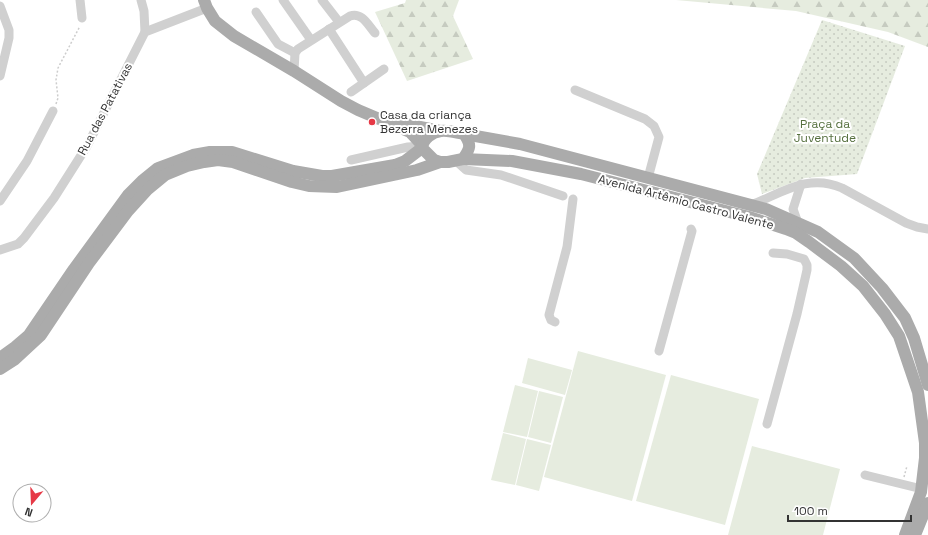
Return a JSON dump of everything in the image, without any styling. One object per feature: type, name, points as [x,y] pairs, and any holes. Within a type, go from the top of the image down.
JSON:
[{"type":"main road","points":[[205,4],[216,21],[234,36],[294,71],[340,101],[410,132],[434,160],[440,162]]},
{"type":"main road","points":[[383,120],[505,141],[533,148],[766,208],[818,232],[854,258],[882,288],[904,318],[914,338],[928,385]]},
{"type":"main road","points":[[0,358],[29,335],[74,269],[128,195],[158,168],[193,155],[210,152],[232,152],[293,171],[315,176],[332,176],[395,165],[405,161],[422,146],[429,136],[440,131]]},
{"type":"main road","points":[[0,369],[14,360],[41,335],[89,263],[128,211],[148,189],[165,175],[186,166],[218,160],[234,162],[292,182],[309,186],[337,187],[417,170],[440,162],[460,160],[469,151],[470,147],[464,134]]},
{"type":"main road","name":"Avenida Artêmio Castro Valente","points":[[460,160],[512,161],[581,174],[749,217],[786,229],[809,242],[841,266],[863,286],[885,314],[899,336],[918,392],[925,443],[922,489],[904,535]]},
{"type":"main road","points":[[915,535],[928,503]]},
{"type":"street","points":[[80,0],[83,13],[82,18]]},
{"type":"street","points":[[141,0],[144,11],[145,32],[205,4]]},
{"type":"street","points":[[283,0],[311,40]]},
{"type":"street","points":[[322,0],[339,22]]},
{"type":"street","points":[[0,6],[9,30],[10,38],[0,76]]},
{"type":"street","points":[[256,12],[278,44],[295,53]]},
{"type":"street","points":[[294,71],[295,53],[298,49],[354,14],[359,15],[375,32]]},
{"type":"street","points":[[329,29],[364,83]]},
{"type":"street","name":"Rua das Patativas","points":[[0,250],[18,244],[54,198],[87,146],[145,32]]},
{"type":"street","points":[[351,92],[384,69]]},
{"type":"street","points":[[575,90],[645,119],[654,126],[659,137],[648,178]]},
{"type":"street","points":[[0,201],[21,171],[53,111]]},
{"type":"street","points":[[351,160],[408,147],[422,146]]},
{"type":"street","points":[[460,160],[466,170],[501,175],[563,196]]},
{"type":"street","points":[[752,205],[801,184],[818,182],[832,184],[860,197],[906,223],[928,229]]},
{"type":"street","points":[[798,223],[793,209],[801,184]]},
{"type":"street","points":[[555,322],[549,315],[567,247],[573,199]]},
{"type":"street","points":[[659,351],[692,229]]},
{"type":"street","points":[[767,424],[797,314],[807,270],[807,265],[804,260],[787,254],[773,253]]},
{"type":"street","points":[[865,476],[922,489]]},
{"type":"path","points":[[53,111],[58,98],[56,80],[58,68],[80,26],[82,18]]},
{"type":"green space","points":[[406,0],[459,0],[453,16],[473,59],[407,81],[375,12],[405,3]]},
{"type":"green space","points":[[676,0],[928,0],[928,47],[888,32],[796,11]]},
{"type":"green space","name":"Praça da Juventude","points":[[822,20],[905,46],[857,174],[805,178],[762,194],[757,174]]},
{"type":"green space","points":[[578,351],[666,375],[632,501],[544,477]]},
{"type":"green space","points":[[528,358],[572,370],[565,395],[522,383]]},
{"type":"green space","points":[[671,375],[759,399],[725,525],[636,501]]},
{"type":"green space","points":[[515,385],[538,391],[527,437],[503,432]]},
{"type":"green space","points":[[539,391],[563,397],[551,443],[528,437]]},
{"type":"green space","points":[[503,433],[526,439],[515,485],[491,480]]},
{"type":"green space","points":[[527,439],[551,445],[539,491],[516,485]]},
{"type":"green space","points":[[752,446],[840,469],[823,535],[728,535]]},
{"type":"place","name":"Casa da criança Bezerra Menezes","points":[[372,122]]}]
